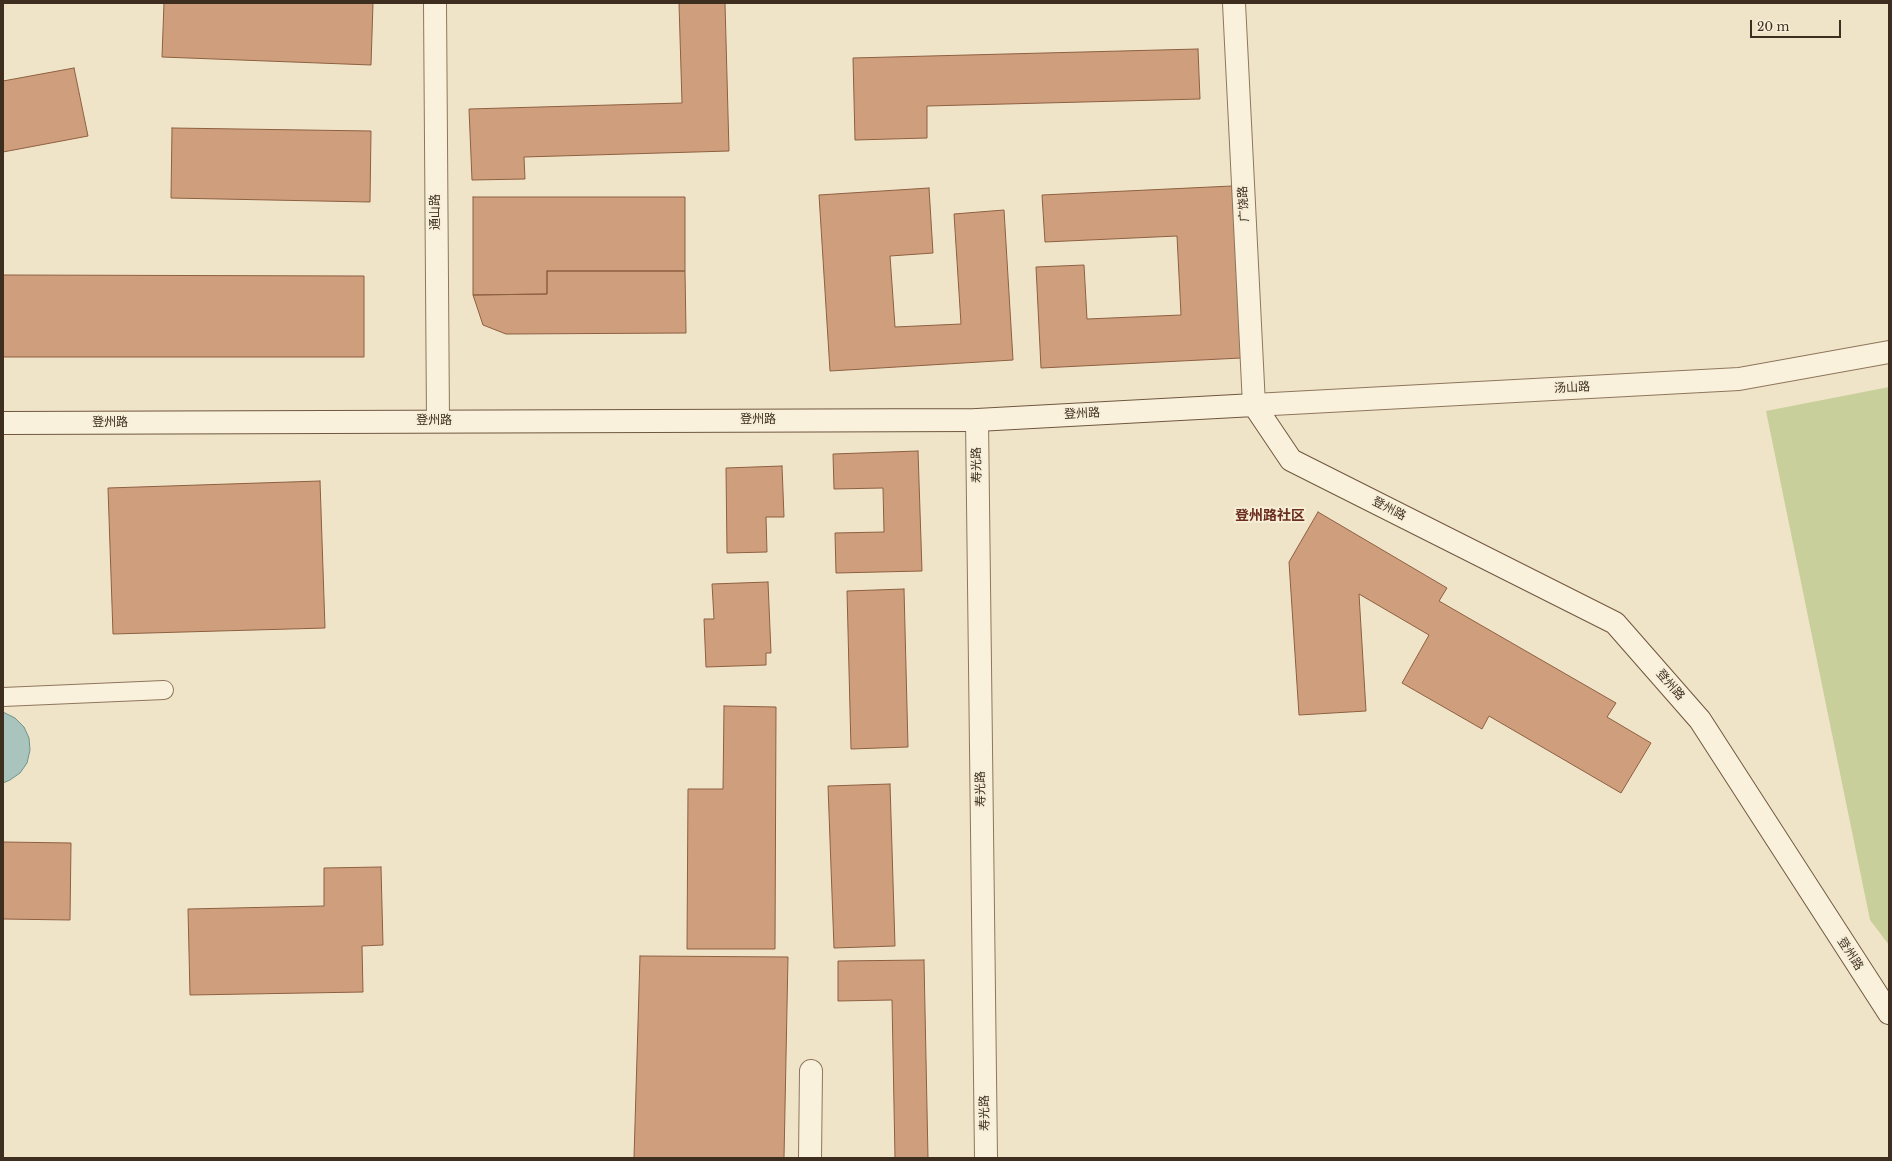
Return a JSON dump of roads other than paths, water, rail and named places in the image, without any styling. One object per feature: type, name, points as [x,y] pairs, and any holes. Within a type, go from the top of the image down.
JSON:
[{"type":"street","name":"通山路","points":[[435,3],[438,421]]},
{"type":"street","name":"广饶路","points":[[1234,3],[1254,405]]},
{"type":"street","name":"汤山路","points":[[1254,405],[1739,378],[1889,352]]},
{"type":"street","name":"登州路","points":[[3,423],[977,420],[1254,405],[1291,460],[1615,623],[1700,720],[1889,1013]]},
{"type":"street","name":"寿光路","points":[[977,420],[986,1158]]},
{"type":"street","points":[[810,1158],[811,1071]]},
{"type":"lane","points":[[3,697],[164,690]]},
{"type":"water","points":[[3,712],[15,718],[24,727],[29,738],[30,750],[27,763],[20,773],[3,783]]},
{"type":"district","name":"登州路社区","points":[[1270,516]]}]
